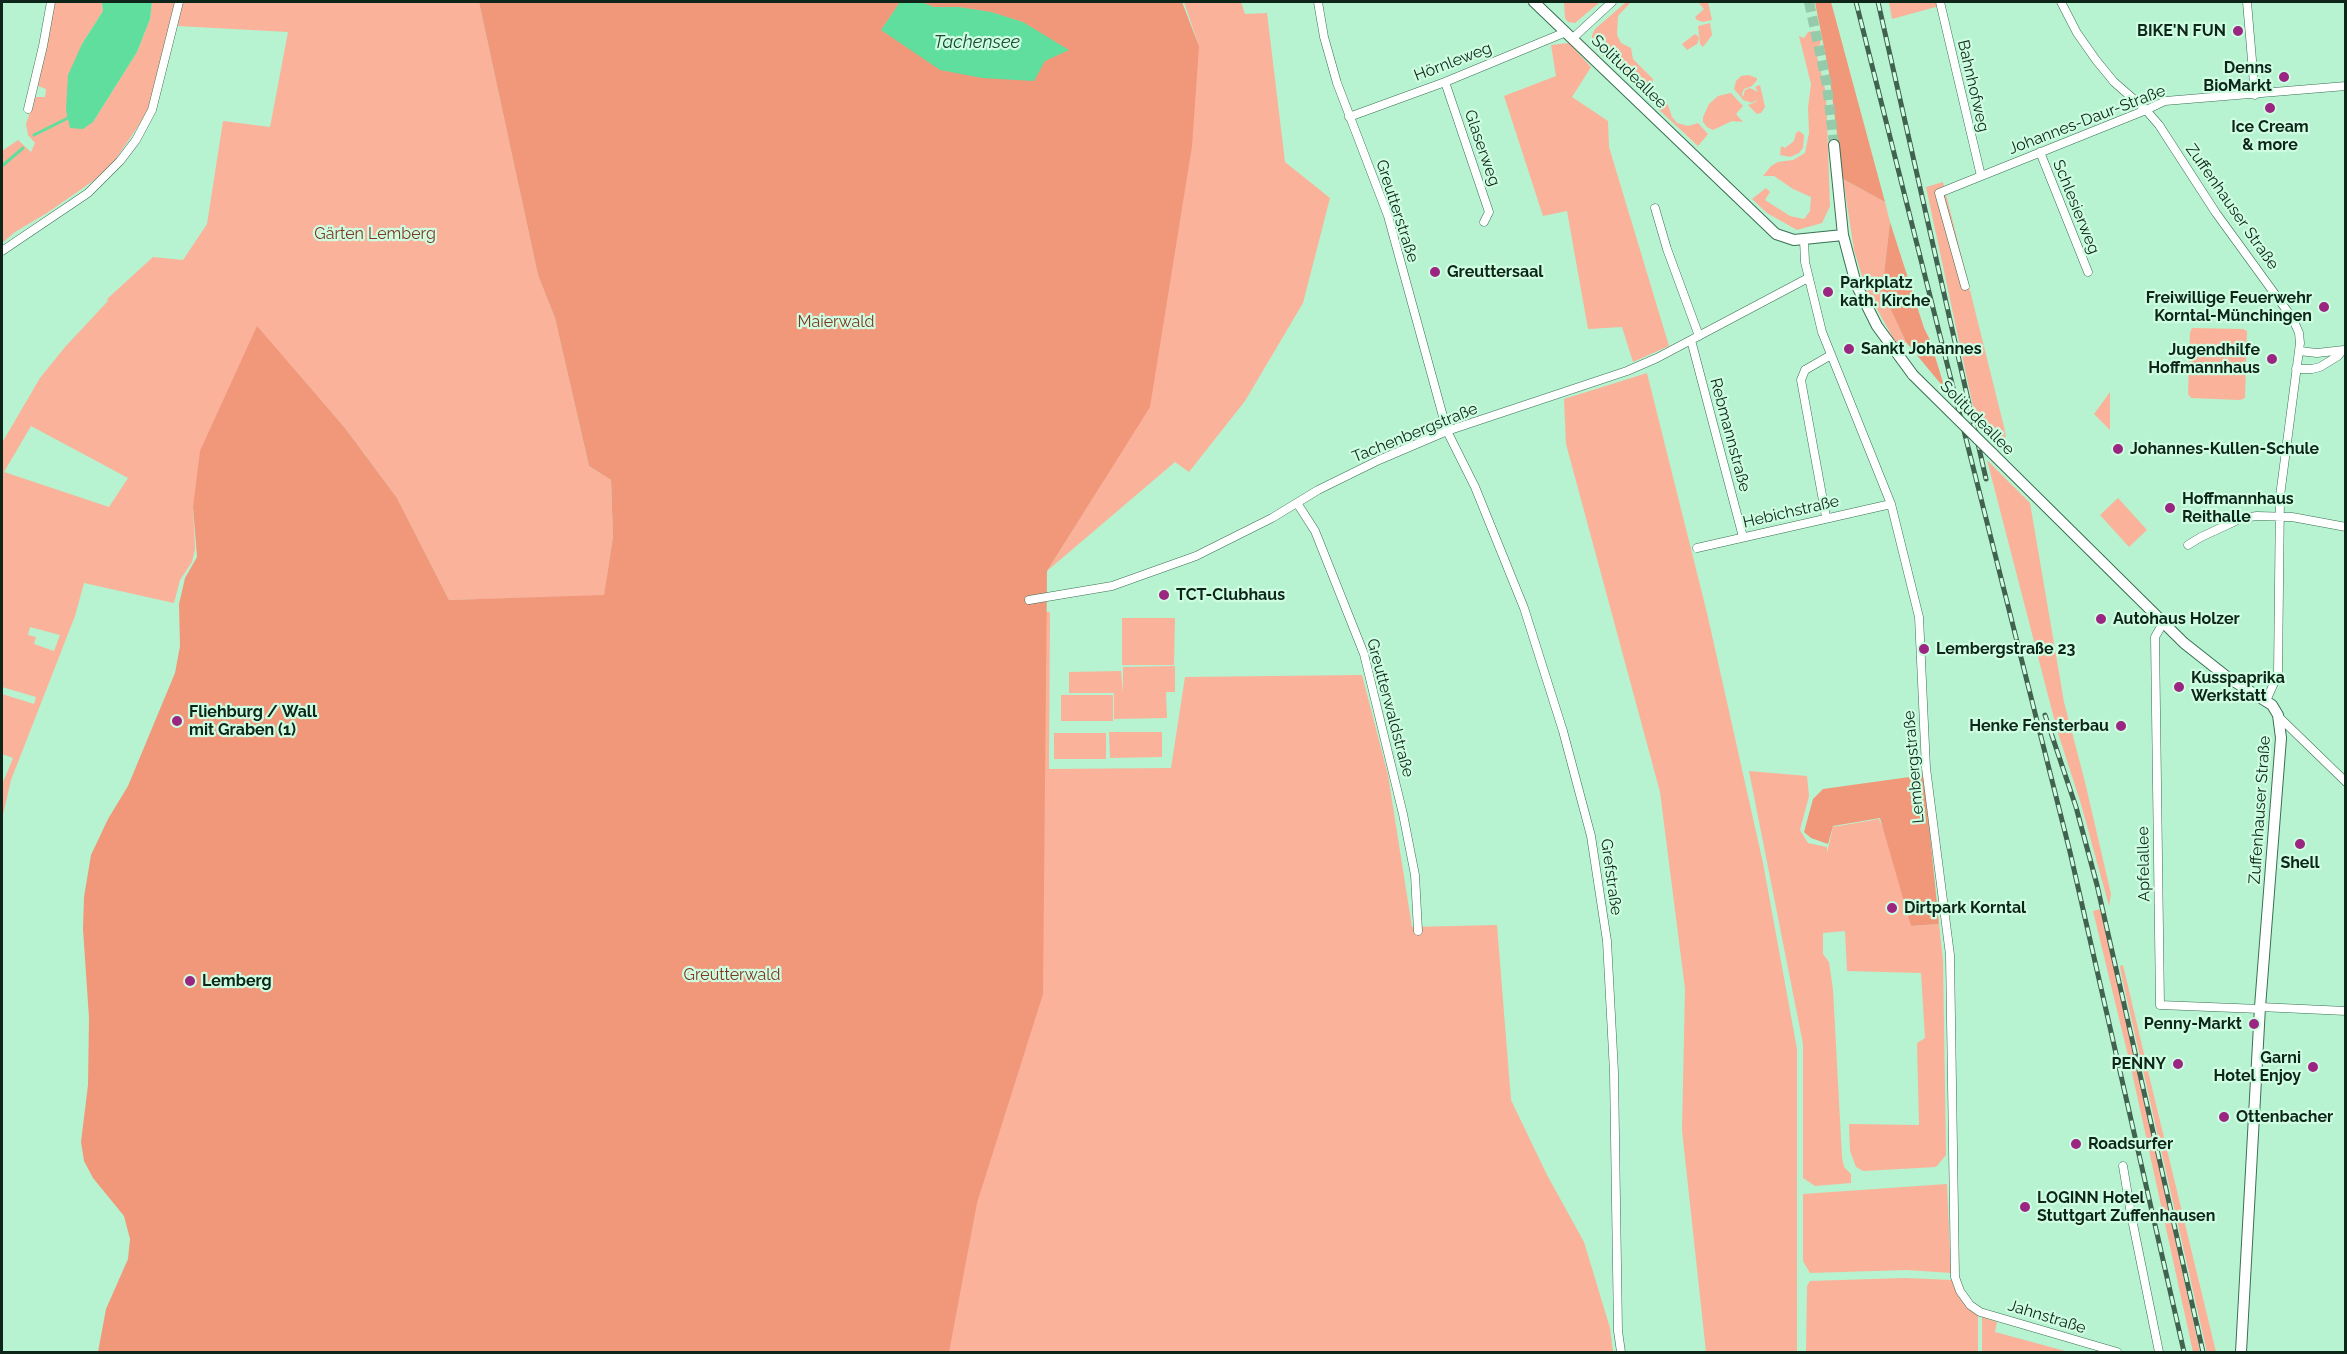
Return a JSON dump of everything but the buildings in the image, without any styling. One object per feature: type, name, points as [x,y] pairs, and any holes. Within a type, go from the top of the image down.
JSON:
[{"type":"main road","name":"Solitudeallee","points":[[1534,2],[1766,226],[1782,237],[1804,240],[1843,235],[1856,285],[1870,315],[1896,355],[1913,375],[2163,623],[2204,660],[2266,701]]},
{"type":"main road","points":[[1834,145],[1843,235]]},
{"type":"main road","name":"Zuffenhauser Straße","points":[[2241,1353],[2260,1008],[2281,738],[2279,717],[2276,710],[2266,701]]},
{"type":"street","points":[[28,109],[51,2]]},
{"type":"street","points":[[2,251],[88,193],[120,161],[136,140],[155,102],[178,2]]},
{"type":"street","name":"Greutterstraße","points":[[1318,2],[1324,37],[1349,117],[1388,216],[1447,431]]},
{"type":"street","points":[[1570,35],[1612,2]]},
{"type":"street","name":"Bahnhofweg","points":[[1940,2],[1981,176]]},
{"type":"street","name":"Zuffenhauser Straße","points":[[2061,2],[2077,33],[2096,60],[2114,82],[2146,110],[2159,125],[2211,205],[2293,319],[2299,333],[2299,351],[2283,466],[2278,667],[2275,685],[2266,701]]},
{"type":"street","points":[[2247,2],[2255,95]]},
{"type":"street","name":"Hörnleweg","points":[[1349,117],[1570,35]]},
{"type":"street","name":"Glaserweg","points":[[1445,81],[1489,212],[1484,222]]},
{"type":"street","name":"Johannes-Daur-Straße","points":[[1965,285],[1939,193],[2146,110],[2165,100],[2255,95],[2346,86]]},
{"type":"street","name":"Schlesierweg","points":[[2040,152],[2088,272]]},
{"type":"street","name":"Rebmannstraße","points":[[1655,208],[1695,338],[1743,537]]},
{"type":"street","name":"Lembergstraße","points":[[1804,240],[1808,278],[1822,332],[1891,504],[1919,617],[1926,768],[1950,955],[1955,1277],[1960,1291],[1970,1305]]},
{"type":"street","name":"Tachenbergstraße","points":[[1029,600],[1112,586],[1196,556],[1379,460],[1447,431],[1627,372],[1808,278]]},
{"type":"street","points":[[2299,351],[2317,353],[2344,350]]},
{"type":"street","points":[[2296,369],[2320,367],[2344,350]]},
{"type":"street","points":[[1826,518],[1801,380],[1805,370],[1831,355]]},
{"type":"street","name":"Grefstraße","points":[[1447,431],[1475,487],[1524,608],[1563,731],[1592,836],[1607,941],[1613,1060],[1617,1330],[1620,1353]]},
{"type":"street","name":"Greutterwaldstraße","points":[[1297,503],[1315,531],[1364,654],[1415,875],[1418,931]]},
{"type":"street","name":"Hebichstraße","points":[[1697,548],[1891,504]]},
{"type":"street","points":[[2188,546],[2201,537],[2242,518],[2280,516],[2346,527]]},
{"type":"street","name":"Apfelallee","points":[[2163,623],[2155,637],[2160,1005],[2260,1008]]},
{"type":"street","points":[[2279,717],[2346,782]]},
{"type":"street","points":[[2260,1008],[2346,1011]]},
{"type":"street","points":[[2123,1166],[2159,1353]]},
{"type":"street","name":"Jahnstraße","points":[[1970,1305],[1980,1312],[2117,1353]]},
{"type":"green space","points":[[54,2],[102,2],[103,11],[82,44],[93,122],[137,52],[150,19],[152,2],[176,2],[149,110],[111,166],[93,181],[2,243],[2,151],[18,140],[31,152],[35,143],[28,135],[26,124],[35,97],[45,97],[46,89],[38,86]]},
{"type":"green space","name":"Gärten Lemberg","points":[[181,2],[479,2],[538,275],[555,318],[589,466],[611,480],[613,537],[604,596],[449,600],[397,498],[345,428],[257,327],[193,507],[195,549],[192,562],[180,580],[174,603],[84,583],[75,616],[11,780],[2,819],[2,781],[13,758],[2,754],[2,694],[34,704],[36,697],[2,687],[2,443],[40,378],[108,301],[107,299],[153,257],[183,260],[207,224],[223,121],[270,127],[288,32],[178,26]],"holes":[[[31,426],[128,478],[109,507],[4,472]],[[30,627],[60,635],[54,651],[34,644],[36,637],[28,635]]]},
{"type":"green space","name":"Greutterwald","points":[[479,2],[900,2],[881,30],[909,48],[1045,61],[1068,50],[1023,22],[991,12],[959,7],[934,7],[921,2],[1182,2],[1199,46],[1192,146],[1150,407],[1047,571],[1043,994],[977,1203],[949,1352],[98,1352],[106,1309],[128,1259],[130,1239],[124,1216],[93,1178],[84,1161],[81,1142],[88,1085],[89,1018],[83,929],[84,897],[91,855],[108,819],[128,786],[175,673],[180,646],[179,604],[185,578],[197,557],[193,507],[200,451],[257,326],[345,428],[397,498],[449,600],[604,595],[613,537],[611,480],[589,466],[555,318],[538,275]]},
{"type":"green space","name":"Greutterwald","points":[[508,2],[1051,2],[1199,46],[1184,2],[1241,2],[1245,14],[1267,13],[1285,162],[1330,198],[1303,303],[1245,401],[1189,472],[1175,462],[1047,571],[1105,478],[1014,610],[1050,612],[1049,769],[1171,768],[1185,677],[1362,675],[1388,775],[1412,927],[1497,925],[1511,1100],[1547,1175],[1584,1242],[1610,1328],[1613,1352],[102,1352],[129,1263],[132,1243],[128,1222],[433,614],[628,612],[622,478]]},
{"type":"green space","points":[[1564,2],[1600,2],[1575,23],[1568,22],[1565,18]]},
{"type":"green space","points":[[1626,2],[1631,2],[1618,16],[1617,35],[1621,43],[1631,48],[1633,59],[1653,79],[1651,101],[1592,43],[1595,29]]},
{"type":"green space","points":[[1698,2],[1708,2],[1712,20],[1703,22],[1697,20],[1695,17],[1704,9]]},
{"type":"green space","points":[[1815,2],[1831,2],[1885,202],[1843,179],[1829,73]]},
{"type":"green space","points":[[1889,2],[1942,2],[1943,5],[1892,19]]},
{"type":"green space","points":[[1710,23],[1712,35],[1703,47],[1700,44],[1698,26]]},
{"type":"green space","points":[[1814,31],[1821,37],[1820,45],[1815,48],[1826,93],[1830,206],[1822,223],[1797,230],[1767,213],[1752,199],[1766,188],[1770,192],[1765,200],[1790,216],[1804,219],[1810,211],[1811,197],[1793,189],[1774,176],[1763,176],[1771,166],[1778,162],[1793,160],[1805,153],[1809,133],[1808,108],[1811,84],[1799,36],[1804,38],[1808,32]]},
{"type":"green space","points":[[1695,34],[1699,39],[1697,44],[1687,50],[1682,44]]},
{"type":"green space","points":[[1569,43],[1591,67],[1572,97],[1608,121],[1609,147],[1669,346],[1633,362],[1622,327],[1588,329],[1567,211],[1543,216],[1504,96],[1556,76],[1551,45]]},
{"type":"green space","points":[[1748,75],[1757,80],[1752,86],[1744,89],[1743,97],[1745,90],[1750,88],[1758,92],[1755,87],[1760,85],[1765,107],[1761,113],[1757,114],[1748,105],[1754,103],[1758,99],[1752,103],[1744,100],[1745,102],[1734,89],[1736,81],[1741,76]]},
{"type":"green space","points":[[1731,93],[1743,106],[1736,114],[1743,122],[1732,121],[1713,130],[1707,127],[1703,122],[1703,117],[1709,104],[1718,96]]},
{"type":"green space","points":[[1661,101],[1668,105],[1677,123],[1688,126],[1698,123],[1708,134],[1698,146],[1655,106]]},
{"type":"green space","points":[[1799,131],[1804,135],[1803,148],[1799,153],[1790,157],[1780,155],[1781,146],[1785,148],[1794,141]]},
{"type":"green space","points":[[1843,179],[1885,202],[1890,222],[1882,291],[1906,342],[1898,347],[1866,289],[1854,250]]},
{"type":"green space","points":[[1943,182],[2005,431],[2006,442],[2003,451],[1977,425],[1926,187]]},
{"type":"green space","points":[[1890,222],[1945,389],[1906,342],[1882,291]]},
{"type":"green space","points":[[2192,328],[2247,331],[2245,398],[2240,400],[2191,398],[2188,394]]},
{"type":"green space","points":[[1647,373],[1707,613],[1763,863],[1797,1049],[1797,1352],[1706,1352],[1682,1130],[1685,989],[1660,792],[1566,444],[1564,399]]},
{"type":"green space","points":[[2110,392],[2110,430],[2094,414]]},
{"type":"green space","points":[[1987,460],[2030,503],[2064,702],[2111,894],[2109,906],[2081,804],[2057,730]]},
{"type":"green space","points":[[2118,498],[2147,530],[2129,547],[2100,515]]},
{"type":"green space","points":[[1122,618],[1175,618],[1174,665],[1122,665]]},
{"type":"green space","points":[[1175,666],[1175,692],[1166,692],[1167,718],[1114,719],[1114,693],[1069,693],[1069,672],[1121,671],[1123,693],[1123,667]]},
{"type":"green space","points":[[1061,695],[1113,695],[1113,721],[1061,721]]},
{"type":"green space","points":[[1109,732],[1162,732],[1162,757],[1110,758]]},
{"type":"green space","points":[[1054,733],[1106,733],[1106,759],[1054,759]]},
{"type":"green space","points":[[1749,771],[1807,776],[1809,796],[1800,830],[1808,843],[1827,847],[1827,853],[1833,827],[1879,819],[1888,839],[1911,926],[1939,924],[1943,960],[1946,1155],[1936,1167],[1863,1171],[1856,1167],[1850,1151],[1849,1124],[1919,1125],[1917,1043],[1925,1038],[1921,973],[1847,971],[1845,931],[1823,933],[1823,954],[1829,962],[1833,990],[1842,1157],[1844,1167],[1851,1174],[1851,1183],[1815,1186],[1803,1178],[1803,1044]]},
{"type":"green space","points":[[1924,775],[1939,924],[1911,926],[1880,818],[1833,826],[1828,844],[1811,838],[1804,832],[1813,799],[1823,789]]},
{"type":"green space","points":[[2101,909],[2200,1352],[2193,1352],[2131,1068],[2093,911]]},
{"type":"green space","points":[[2123,965],[2216,1352],[2207,1352],[2121,973],[2120,966]]},
{"type":"green space","points":[[1947,1184],[1951,1273],[1907,1270],[1810,1273],[1803,1261],[1803,1194]]},
{"type":"green space","points":[[1904,1278],[1953,1280],[1978,1313],[1978,1352],[1806,1352],[1807,1286],[1810,1281]]},
{"type":"green space","points":[[1982,1317],[1997,1322],[1995,1332],[2069,1352],[1982,1352]]},
{"type":"water","points":[[102,2],[152,2],[150,19],[137,52],[93,122],[83,129],[70,128],[66,110],[68,75],[82,44],[103,11]]},
{"type":"water","name":"Tachensee","points":[[900,2],[921,2],[934,7],[959,7],[991,12],[1023,22],[1069,50],[1045,61],[1034,81],[982,78],[940,70],[881,30]]},
{"type":"waterway","points":[[34,135],[68,118],[69,115]]},
{"type":"waterway","points":[[2,166],[23,148]]},
{"type":"tunnel","points":[[1809,2],[1827,85],[1834,145]]},
{"type":"railway","points":[[1856,2],[2070,852],[2184,1352]]},
{"type":"railway","points":[[1878,2],[1986,479]]},
{"type":"railway","points":[[2045,715],[2076,807],[2097,885],[2203,1352]]},
{"type":"place","name":"BIKE'N FUN","points":[[2238,31]]},
{"type":"place","name":"Denns BioMarkt","points":[[2284,77]]},
{"type":"place","name":"Ice Cream & more","points":[[2270,108]]},
{"type":"place","name":"Greuttersaal","points":[[1435,272]]},
{"type":"place","name":"Parkplatz kath. Kirche","points":[[1828,292]]},
{"type":"place","name":"Freiwillige Feuerwehr Korntal-Münchingen","points":[[2324,307]]},
{"type":"place","name":"Sankt Johannes","points":[[1849,349]]},
{"type":"place","name":"Jugendhilfe Hoffmannhaus","points":[[2272,359]]},
{"type":"place","name":"Johannes-Kullen-Schule","points":[[2118,449]]},
{"type":"place","name":"Hoffmannhaus Reithalle","points":[[2170,508]]},
{"type":"place","name":"TCT-Clubhaus","points":[[1164,595]]},
{"type":"place","name":"Autohaus Holzer","points":[[2101,619]]},
{"type":"place","name":"Lembergstraße 23","points":[[1924,649]]},
{"type":"place","name":"Kusspaprika Werkstatt","points":[[2179,687]]},
{"type":"place","name":"Fliehburg / Wall mit Graben (1)","points":[[177,721]]},
{"type":"place","name":"Henke Fensterbau","points":[[2121,726]]},
{"type":"place","name":"Shell","points":[[2300,844]]},
{"type":"place","name":"Dirtpark Korntal","points":[[1892,908]]},
{"type":"place","name":"Lemberg","points":[[190,981]]},
{"type":"place","name":"Penny-Markt","points":[[2254,1024]]},
{"type":"place","name":"PENNY","points":[[2178,1064]]},
{"type":"place","name":"Garni Hotel Enjoy","points":[[2313,1067]]},
{"type":"place","name":"Ottenbacher","points":[[2224,1117]]},
{"type":"place","name":"Roadsurfer","points":[[2076,1144]]},
{"type":"place","name":"LOGINN Hotel Stuttgart Zuffenhausen","points":[[2025,1207]]},
{"type":"park label","name":"Maierwald","points":[[836,322]]}]
